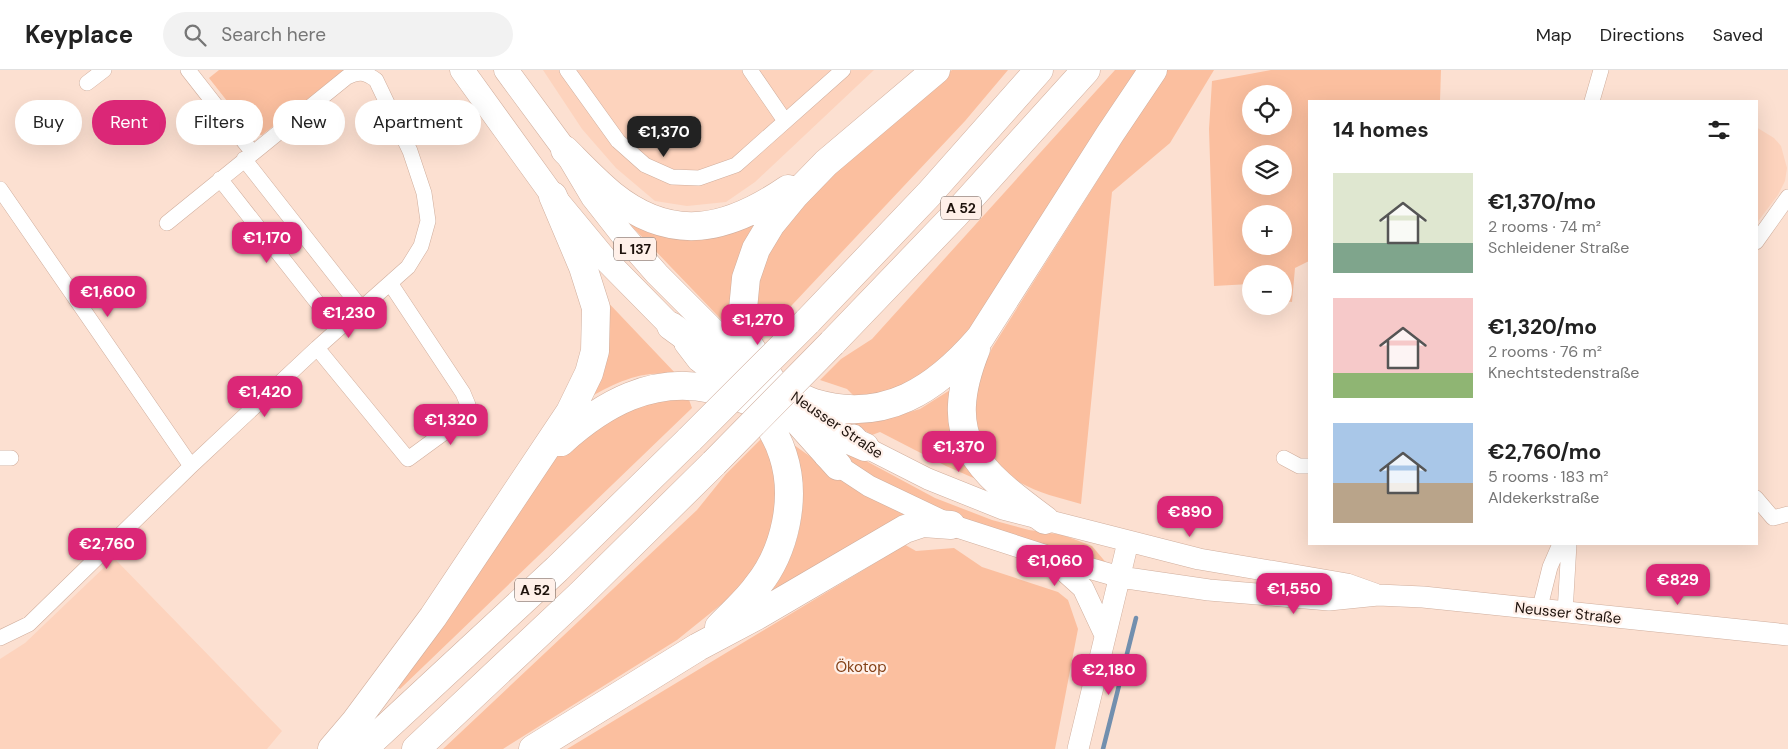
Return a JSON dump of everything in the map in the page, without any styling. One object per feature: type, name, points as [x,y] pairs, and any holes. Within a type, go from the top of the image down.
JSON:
[{"type":"highway","points":[[564,150],[612,195],[632,209],[670,224],[696,226],[725,223],[758,209],[826,163],[936,70]]},
{"type":"highway","name":"A 52","points":[[370,743],[557,569],[807,322],[929,194],[1039,70]]},
{"type":"highway","name":"A 52","points":[[416,749],[580,595],[714,463],[954,216],[1086,70]]},
{"type":"highway","points":[[670,326],[710,353],[813,402],[858,408],[882,406],[912,396],[935,383],[957,364],[980,338],[1153,70]]},
{"type":"highway","points":[[826,163],[771,224],[756,249],[746,278],[744,309],[747,342],[795,418],[838,466]]},
{"type":"highway","points":[[332,749],[355,722],[433,617],[532,472],[581,393],[595,350],[597,329],[591,288],[553,196]]},
{"type":"highway","points":[[698,647],[758,585],[778,553],[786,527],[788,501],[783,456],[770,426],[752,403],[720,337]]},
{"type":"highway","points":[[980,338],[969,366],[963,392],[961,416],[965,437],[974,458],[986,473],[1045,520]]},
{"type":"highway","points":[[532,472],[581,424],[607,405],[632,394],[662,388],[690,386],[725,392],[865,447]]},
{"type":"highway","points":[[532,749],[698,647],[758,616],[905,530],[923,523],[952,525]]},
{"type":"main road","name":"L 137","points":[[462,70],[553,196]]},
{"type":"main road","name":"L 137","points":[[506,70],[564,150]]},
{"type":"main road","name":"Neusser Straße","points":[[564,150],[593,197],[622,234],[657,274],[720,337],[772,382],[855,436],[865,447],[968,496],[1045,520],[1128,542],[1243,568],[1347,584],[1378,595]]},
{"type":"main road","name":"Neusser Straße","points":[[553,196],[606,260],[670,326],[698,361],[752,403],[868,486],[952,525],[1050,558],[1120,577],[1209,590],[1329,600],[1378,595],[1423,597],[1539,611],[1788,635]]},
{"type":"main road","points":[[1078,749],[1128,542]]},
{"type":"main road","points":[[1050,558],[1083,588],[1105,635]]},
{"type":"street","points":[[87,83],[104,70]]},
{"type":"street","points":[[188,70],[361,308]]},
{"type":"street","points":[[567,70],[618,140],[645,165],[672,177],[699,178],[736,165],[842,70]]},
{"type":"street","points":[[750,70],[786,121]]},
{"type":"street","points":[[1592,100],[1600,70]]},
{"type":"street","points":[[0,638],[29,624],[191,466],[317,348],[408,267],[422,246],[428,221],[422,188],[410,151],[376,80],[367,73],[357,72],[347,77],[167,223]]},
{"type":"street","points":[[220,179],[338,329]]},
{"type":"street","points":[[0,189],[191,466]]},
{"type":"street","points":[[1758,239],[1788,198]]},
{"type":"street","points":[[317,348],[408,459],[460,421],[465,415],[468,405],[463,393],[390,283]]},
{"type":"street","points":[[1284,458],[1300,466],[1308,466]]},
{"type":"street","points":[[1758,500],[1773,518],[1788,514]]},
{"type":"street","points":[[1539,611],[1550,567],[1560,545]]},
{"type":"street","points":[[1565,613],[1568,545]]},
{"type":"shaded area","points":[[543,70],[874,70],[755,182],[726,202],[687,206],[655,201],[616,168],[582,129]]},
{"type":"shaded area","points":[[1758,128],[1774,138],[1781,146],[1787,168],[1785,181],[1778,195],[1758,221]]},
{"type":"shaded area","points":[[114,558],[282,731],[267,749],[0,749],[0,659],[25,643]]},
{"type":"green space","points":[[219,70],[345,70],[307,100],[273,100],[273,126],[263,134],[263,100],[226,100],[209,78]]},
{"type":"green space","points":[[952,70],[1008,70],[965,121],[761,338],[751,330],[753,280],[805,195]]},
{"type":"green space","points":[[1115,70],[1137,70],[974,329],[951,357],[886,394],[856,398],[847,389],[820,380],[841,359],[872,339]]},
{"type":"green space","points":[[1167,70],[1214,70],[1170,143],[1112,192],[1081,504],[1026,486],[997,465],[982,442],[977,429],[974,415],[976,387],[992,348]]},
{"type":"green space","points":[[1271,70],[1441,70],[1440,100],[1308,100],[1308,262],[1295,268],[1292,302],[1292,265],[1242,265],[1242,284],[1214,286],[1209,129],[1212,81]]},
{"type":"green space","points":[[621,215],[759,222],[739,338]]},
{"type":"green space","points":[[601,295],[677,375],[652,374],[640,376],[618,383],[585,400]]},
{"type":"green space","points":[[958,385],[985,483],[946,466],[880,432],[872,435],[850,421],[896,416],[920,409]]},
{"type":"green space","points":[[688,397],[692,408],[400,689],[398,688],[545,468],[586,429],[633,403]]},
{"type":"green space","points":[[764,436],[777,475],[773,532],[744,586],[677,640],[503,749],[443,749],[697,510],[726,474]]},
{"type":"green space","points":[[787,440],[853,487],[911,516],[757,611],[784,572],[795,544],[802,513],[803,496],[797,492]]},
{"type":"green space","points":[[842,448],[935,498],[992,520],[1029,530],[1063,535],[1092,546],[1108,565],[978,527],[864,475],[834,450]]},
{"type":"green space","name":"Ökotop","points":[[900,542],[916,551],[954,548],[982,567],[1058,592],[1068,600],[1078,629],[1055,749],[567,749],[885,557],[884,551]]},
{"type":"waterway","points":[[1103,749],[1136,618]]}]
